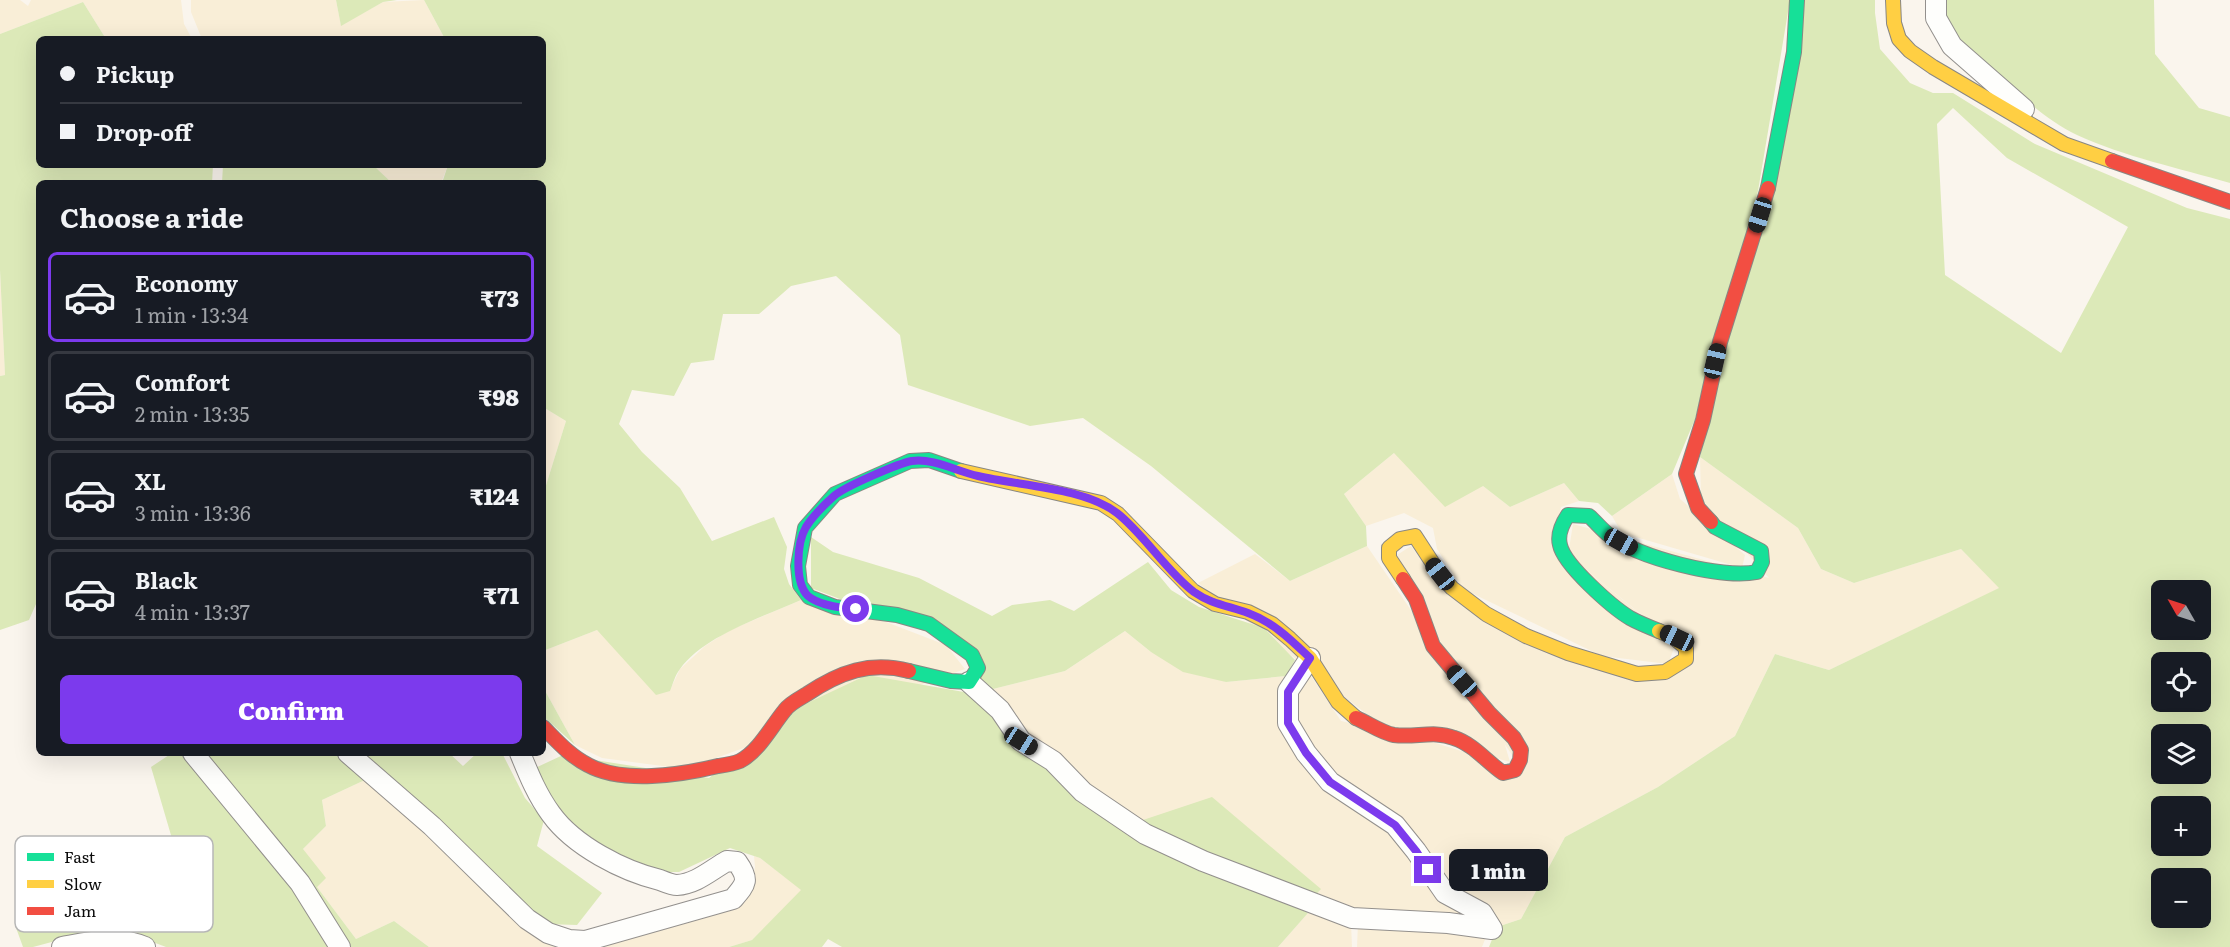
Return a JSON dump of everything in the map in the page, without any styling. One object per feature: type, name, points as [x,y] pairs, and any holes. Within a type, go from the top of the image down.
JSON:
[{"type":"street","points":[[969,682],[978,668],[972,655],[929,624],[897,615],[836,607],[809,597],[800,585],[798,566],[805,528],[835,494],[909,461],[929,460],[978,476],[1037,487],[1101,503],[1118,514],[1193,591],[1215,604],[1248,612],[1272,624],[1310,658],[1338,702],[1353,717],[1394,735],[1436,733],[1456,738],[1474,749],[1488,763],[1503,773],[1515,770],[1520,760],[1521,750],[1514,738],[1489,713],[1433,646],[1416,599],[1389,558],[1389,548],[1396,540],[1415,536],[1430,561],[1450,586],[1473,605],[1501,622],[1569,655],[1639,675],[1662,674],[1677,668],[1686,659],[1686,648],[1677,638],[1645,627],[1628,617],[1601,595],[1561,551],[1559,537],[1568,515],[1589,516],[1610,536],[1631,548],[1678,564],[1742,575],[1757,572],[1762,562],[1761,551],[1715,527],[1698,507],[1686,474],[1702,420],[1720,342],[1767,194],[1794,52],[1797,0]]},
{"type":"street","points":[[1893,0],[1894,23],[1899,39],[1910,51],[1933,67],[2064,144],[2230,202]]},
{"type":"street","points":[[1936,0],[1936,18],[1952,46],[2064,144]]},
{"type":"street","points":[[546,730],[562,747],[589,766],[614,773],[646,776],[690,773],[739,761],[754,750],[787,707],[816,688],[852,670],[893,667],[951,681],[969,682],[1000,710],[1021,741],[1053,761],[1083,792],[1145,834],[1235,874],[1352,918],[1448,923],[1492,929],[1482,913],[1445,893],[1395,825],[1330,782],[1306,753],[1288,723],[1288,692],[1310,658]]},
{"type":"street","points":[[195,756],[300,883],[340,947]]},
{"type":"street","points":[[351,756],[432,826],[527,919],[548,933],[569,940],[585,941],[733,899],[745,885],[745,873],[737,862],[727,861],[700,879],[677,885],[638,875],[609,861],[576,838],[553,816],[534,787],[521,756]]},
{"type":"street","points":[[62,947],[105,939],[135,943],[145,947]]},
{"type":"shaded area","points":[[0,0],[20,0],[28,6],[31,0],[181,0],[184,24],[190,36],[104,36],[83,2],[0,34]]},
{"type":"shaded area","points":[[191,0],[336,0],[341,25],[383,2],[424,0],[443,36],[201,36],[191,12]]},
{"type":"shaded area","points":[[376,168],[447,168],[442,180],[389,180]]},
{"type":"shaded area","points":[[0,270],[5,375],[0,376]]},
{"type":"shaded area","points":[[546,409],[566,421],[546,485]]},
{"type":"shaded area","points":[[1394,453],[1483,486],[1510,507],[1564,483],[1579,501],[1561,507],[1553,543],[1676,643],[1668,664],[1602,656],[1463,589],[1437,549],[1433,528],[1404,513],[1366,526],[1344,494]]},
{"type":"shaded area","points":[[1700,457],[1798,528],[1821,569],[1854,583],[1961,549],[2000,588],[1829,670],[1775,654],[1735,736],[1658,787],[1565,837],[1521,919],[1497,927],[1446,888],[1397,822],[1332,779],[1291,720],[1292,694],[1307,670],[1341,721],[1426,740],[1522,770],[1450,662],[1397,555],[1411,546],[1438,584],[1632,681],[1694,653],[1637,611],[1568,555],[1573,524],[1769,578],[1701,501]]},
{"type":"shaded area","points":[[1672,474],[1680,499],[1745,555],[1742,568],[1622,533],[1612,516]]},
{"type":"shaded area","points":[[1367,546],[1502,735],[1510,762],[1382,726],[1198,583],[1255,554],[1290,581]]},
{"type":"shaded area","points":[[801,600],[886,622],[946,645],[965,669],[685,769],[602,758],[575,745],[546,692],[546,650],[597,630],[670,690],[680,669],[705,646],[730,630]]},
{"type":"shaded area","points":[[1125,631],[1151,652],[1226,682],[1286,676],[1282,727],[1393,829],[1486,923],[1353,913],[1314,897],[1320,890],[1134,823],[1023,738],[989,690],[1065,671]]},
{"type":"shaded area","points":[[367,779],[566,947],[429,947],[394,921],[356,939],[317,887],[303,849],[326,826],[322,800]]},
{"type":"shaded area","points":[[754,856],[760,858],[802,890],[752,940],[729,947],[600,947],[734,905],[751,888],[755,867]]},
{"type":"shaded area","points":[[1308,913],[1351,922],[1352,947],[1278,947]]},
{"type":"shaded area","points":[[1358,923],[1488,932],[1482,947],[1357,947]]},
{"type":"green space","points":[[336,0],[397,0],[383,2],[341,26]]},
{"type":"green space","points":[[424,0],[1790,0],[1758,191],[1695,419],[1672,474],[1612,516],[1598,503],[1579,501],[1564,483],[1510,507],[1483,486],[1445,507],[1394,453],[1344,494],[1366,526],[1367,546],[1290,581],[1151,466],[1083,418],[1030,426],[908,385],[900,335],[836,276],[791,286],[759,314],[723,314],[714,360],[691,363],[674,396],[632,390],[619,424],[642,452],[680,488],[712,541],[774,517],[787,547],[784,569],[789,584],[801,600],[719,637],[690,657],[675,677],[670,691],[656,695],[597,630],[546,650],[546,485],[566,421],[546,409],[546,180],[443,180],[447,168],[546,168],[546,36],[443,36]]},
{"type":"green space","points":[[1801,0],[1875,0],[1880,49],[1910,83],[1933,93],[1953,93],[2035,144],[2187,208],[2230,219],[2230,947],[1489,947],[1497,927],[1521,919],[1565,837],[1658,787],[1735,736],[1775,654],[1829,670],[1999,588],[1961,549],[1854,583],[1821,569],[1798,528],[1700,457]],"holes":[[[1953,108],[2007,158],[2128,227],[2061,353],[1945,275],[1937,124]]]},
{"type":"green space","points":[[1941,0],[2154,0],[2155,54],[2199,108],[2230,117],[2230,183],[2114,150],[2077,135],[2053,121],[1963,45],[1950,29],[1942,10]]},
{"type":"green space","points":[[83,2],[104,36],[36,36],[36,168],[213,168],[212,180],[36,180],[36,604],[29,620],[0,630],[0,376],[5,375],[0,270],[0,34]]},
{"type":"green space","points":[[223,168],[376,168],[389,180],[222,180]]},
{"type":"green space","points":[[811,537],[833,552],[919,578],[992,616],[1012,605],[1050,600],[1074,611],[1148,562],[1171,590],[1199,607],[1264,628],[1295,660],[1286,676],[1226,682],[1183,672],[1151,652],[1125,631],[1065,671],[989,690],[977,681],[977,651],[811,588]]},
{"type":"green space","points":[[867,675],[981,695],[1082,796],[1308,913],[1278,947],[842,947],[828,939],[822,947],[729,947],[752,940],[801,890],[760,858],[730,848],[679,872],[651,872],[604,848],[564,822],[533,769],[563,755],[709,778],[801,706]]},
{"type":"green space","points":[[546,692],[575,745],[546,719]]},
{"type":"green space","points":[[168,756],[190,756],[297,889],[333,947],[166,947],[126,932],[213,932],[213,836],[171,836],[151,767]]},
{"type":"green space","points":[[203,756],[344,756],[367,779],[322,800],[326,826],[303,849],[326,878],[317,887],[356,939],[394,921],[429,947],[350,947],[302,877]]},
{"type":"green space","points":[[361,756],[452,756],[463,766],[474,756],[504,756],[525,798],[544,820],[537,846],[602,893],[577,925],[545,924]]},
{"type":"green space","points":[[1212,797],[1321,889],[1314,897],[1134,823]]},
{"type":"green space","points":[[18,932],[89,932],[33,947],[23,947]]},
{"type":"traffic: fast","points":[[1768,188],[1794,52],[1797,0]]},
{"type":"traffic: fast","points":[[909,671],[951,681],[969,682],[978,668],[972,655],[929,624],[897,615],[835,607],[809,597],[800,585],[798,566],[805,528],[835,494],[910,461],[929,460],[961,471]]},
{"type":"traffic: fast","points":[[1659,631],[1622,613],[1579,574],[1563,553],[1560,545],[1559,537],[1562,526],[1568,515],[1589,516],[1606,533],[1622,543],[1659,559],[1723,572],[1757,572],[1762,562],[1761,551],[1715,527],[1711,522]]},
{"type":"traffic: slow","points":[[1893,0],[1894,23],[1899,39],[1910,51],[1933,67],[2064,144],[2112,161]]},
{"type":"traffic: slow","points":[[961,471],[1101,503],[1118,514],[1193,591],[1215,604],[1248,612],[1272,624],[1290,639],[1310,658],[1338,702],[1356,718]]},
{"type":"traffic: slow","points":[[1403,579],[1389,558],[1389,548],[1400,539],[1415,536],[1441,576],[1452,588],[1486,614],[1526,636],[1568,653],[1637,674],[1665,672],[1686,659],[1686,648],[1673,637],[1659,631]]},
{"type":"traffic: jam","points":[[2112,161],[2230,202]]},
{"type":"traffic: jam","points":[[1711,522],[1698,508],[1686,474],[1703,420],[1720,342],[1768,188]]},
{"type":"traffic: jam","points":[[1356,718],[1389,734],[1409,736],[1432,734],[1454,738],[1474,749],[1503,773],[1515,770],[1520,760],[1521,750],[1514,738],[1489,713],[1433,646],[1416,599],[1403,579]]},
{"type":"traffic: jam","points":[[546,730],[575,757],[602,771],[634,776],[670,775],[732,764],[747,757],[789,705],[843,674],[881,667],[909,671]]},
{"type":"route","points":[[856,609],[836,607],[809,597],[800,585],[798,566],[805,528],[835,494],[909,461],[929,460],[978,476],[1037,487],[1101,503],[1118,514],[1193,591],[1215,604],[1248,612],[1272,624],[1310,658],[1288,692],[1288,723],[1306,753],[1330,782],[1395,825],[1428,870]]}]
